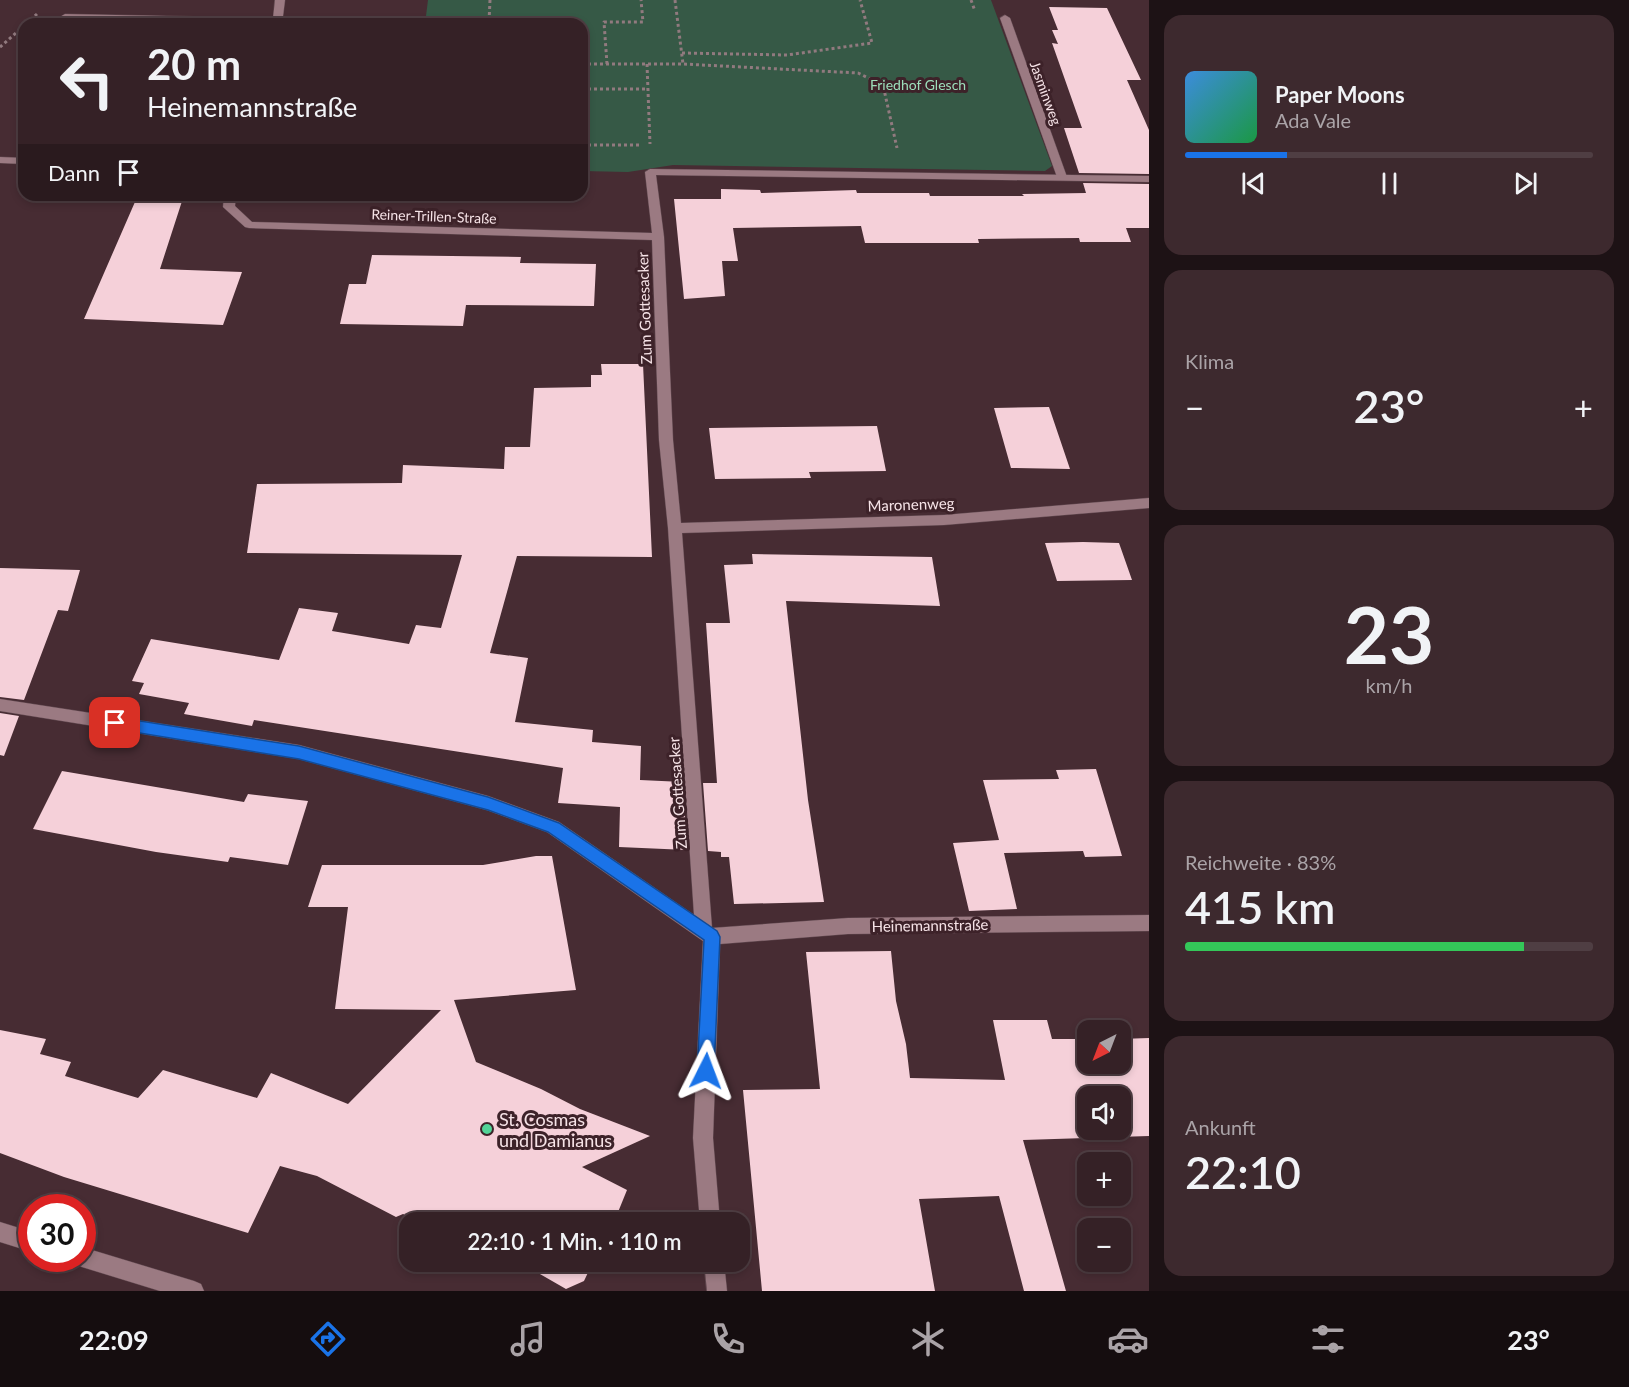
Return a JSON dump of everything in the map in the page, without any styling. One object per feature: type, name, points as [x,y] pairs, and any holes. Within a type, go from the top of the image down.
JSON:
[{"type":"street","points":[[278,18],[280,0]]},
{"type":"street","points":[[65,17],[100,18]]},
{"type":"street","name":"Jasminweg","points":[[1005,18],[1062,177]]},
{"type":"street","points":[[0,160],[18,161]]},
{"type":"street","name":"Zum Gottesacker","points":[[710,1212],[703,1138],[708,934],[666,440],[658,237],[650,172],[1149,179]]},
{"type":"street","name":"Reiner-Trillen-Straße","points":[[230,201],[229,207],[249,225],[658,237]]},
{"type":"street","name":"Maronenweg","points":[[675,528],[944,520],[1149,503]]},
{"type":"street","points":[[0,705],[299,752],[488,803],[553,827],[708,934]]},
{"type":"street","name":"Heinemannstraße","points":[[708,934],[848,926],[1149,923]]},
{"type":"street","points":[[0,1232],[18,1238]]},
{"type":"street","points":[[96,1261],[194,1291]]},
{"type":"street","points":[[715,1272],[717,1291]]},
{"type":"path","points":[[489,18],[490,0]]},
{"type":"path","points":[[607,64],[604,22],[643,22],[641,0]]},
{"type":"path","points":[[675,0],[683,64]]},
{"type":"path","points":[[682,53],[787,55],[872,43],[860,0]]},
{"type":"path","points":[[0,47],[18,31]]},
{"type":"path","points":[[588,64],[683,64],[858,73],[883,85],[898,154]]},
{"type":"path","points":[[588,146],[650,146],[647,64]]},
{"type":"path","points":[[588,89],[648,89]]},
{"type":"green space","name":"Friedhof Glesch","points":[[428,0],[991,0],[1052,166],[1045,171],[673,165],[628,172],[588,171],[588,18],[426,18]]},
{"type":"building","points":[[1049,7],[1107,8],[1141,80],[1127,80],[1149,130],[1149,174],[1079,173],[1064,128],[1082,128],[1052,43],[1058,44],[1052,30],[1058,30]]},
{"type":"building","points":[[1083,183],[1149,184],[1149,228],[1126,228],[1131,242],[1080,242],[1079,238],[978,239],[979,243],[865,243],[861,226],[733,228],[738,261],[722,261],[725,296],[684,299],[674,199],[721,199],[721,189],[760,190],[761,193],[856,190],[857,193],[929,193],[930,196],[1024,196],[1022,194],[1086,193]]},
{"type":"building","points":[[135,201],[182,201],[160,269],[242,272],[223,325],[84,319]]},
{"type":"building","points":[[372,255],[521,257],[520,263],[596,264],[594,306],[466,305],[463,326],[340,324],[349,284],[366,284]]},
{"type":"building","points":[[601,364],[643,364],[652,557],[517,556],[490,653],[528,658],[515,722],[593,730],[592,742],[641,746],[640,780],[683,782],[687,850],[619,847],[620,807],[558,803],[563,768],[254,720],[252,726],[184,714],[189,703],[139,694],[144,683],[132,681],[151,639],[279,660],[299,608],[338,613],[332,631],[409,644],[416,625],[441,628],[462,555],[247,553],[257,484],[402,483],[403,465],[504,469],[505,447],[530,447],[534,388],[591,387],[591,375],[602,375]]},
{"type":"building","points":[[1049,407],[1070,469],[1011,468],[994,408]]},
{"type":"building","points":[[877,426],[886,471],[809,472],[811,478],[715,479],[709,428]]},
{"type":"building","points":[[1045,543],[1119,543],[1132,580],[1057,581]]},
{"type":"building","points":[[752,554],[932,557],[940,606],[786,601],[808,800],[824,902],[734,904],[729,857],[721,857],[721,852],[708,851],[703,783],[717,783],[706,623],[730,623],[724,565],[753,564]]},
{"type":"building","points":[[0,568],[80,570],[68,611],[58,610],[24,700],[0,697]]},
{"type":"building","points":[[0,713],[19,716],[4,756],[0,755]]},
{"type":"building","points":[[1096,769],[1122,856],[1085,857],[1083,851],[1004,853],[1017,909],[969,911],[953,843],[999,840],[983,780],[1059,779],[1056,770]]},
{"type":"building","points":[[62,771],[244,802],[248,794],[308,801],[288,865],[230,857],[228,862],[156,852],[33,829]]},
{"type":"building","points":[[536,856],[552,856],[576,990],[454,1000],[476,1062],[541,1089],[580,1109],[650,1136],[582,1167],[627,1190],[618,1212],[399,1212],[399,1216],[396,1217],[317,1176],[280,1166],[248,1233],[64,1177],[0,1153],[0,1030],[46,1039],[40,1054],[71,1062],[65,1076],[138,1098],[163,1070],[257,1098],[271,1073],[348,1104],[441,1010],[335,1009],[348,907],[308,907],[322,865],[483,865]]},
{"type":"building","points":[[891,951],[896,1001],[906,1044],[910,1078],[1005,1080],[993,1020],[1047,1020],[1052,1039],[1077,1039],[1077,1074],[1131,1074],[1131,1039],[1149,1038],[1149,1136],[1131,1137],[1131,1086],[1077,1086],[1077,1138],[1023,1140],[1066,1291],[1024,1291],[999,1196],[919,1199],[935,1291],[762,1291],[743,1090],[820,1089],[806,952]]},
{"type":"building","points":[[536,1272],[588,1272],[584,1281],[566,1289]]},
{"type":"place","name":"St. Cosmas und Damianus","points":[[487,1129]]},
{"type":"route","points":[[115,723],[299,752],[488,803],[553,827],[712,937],[706,1071]]}]
